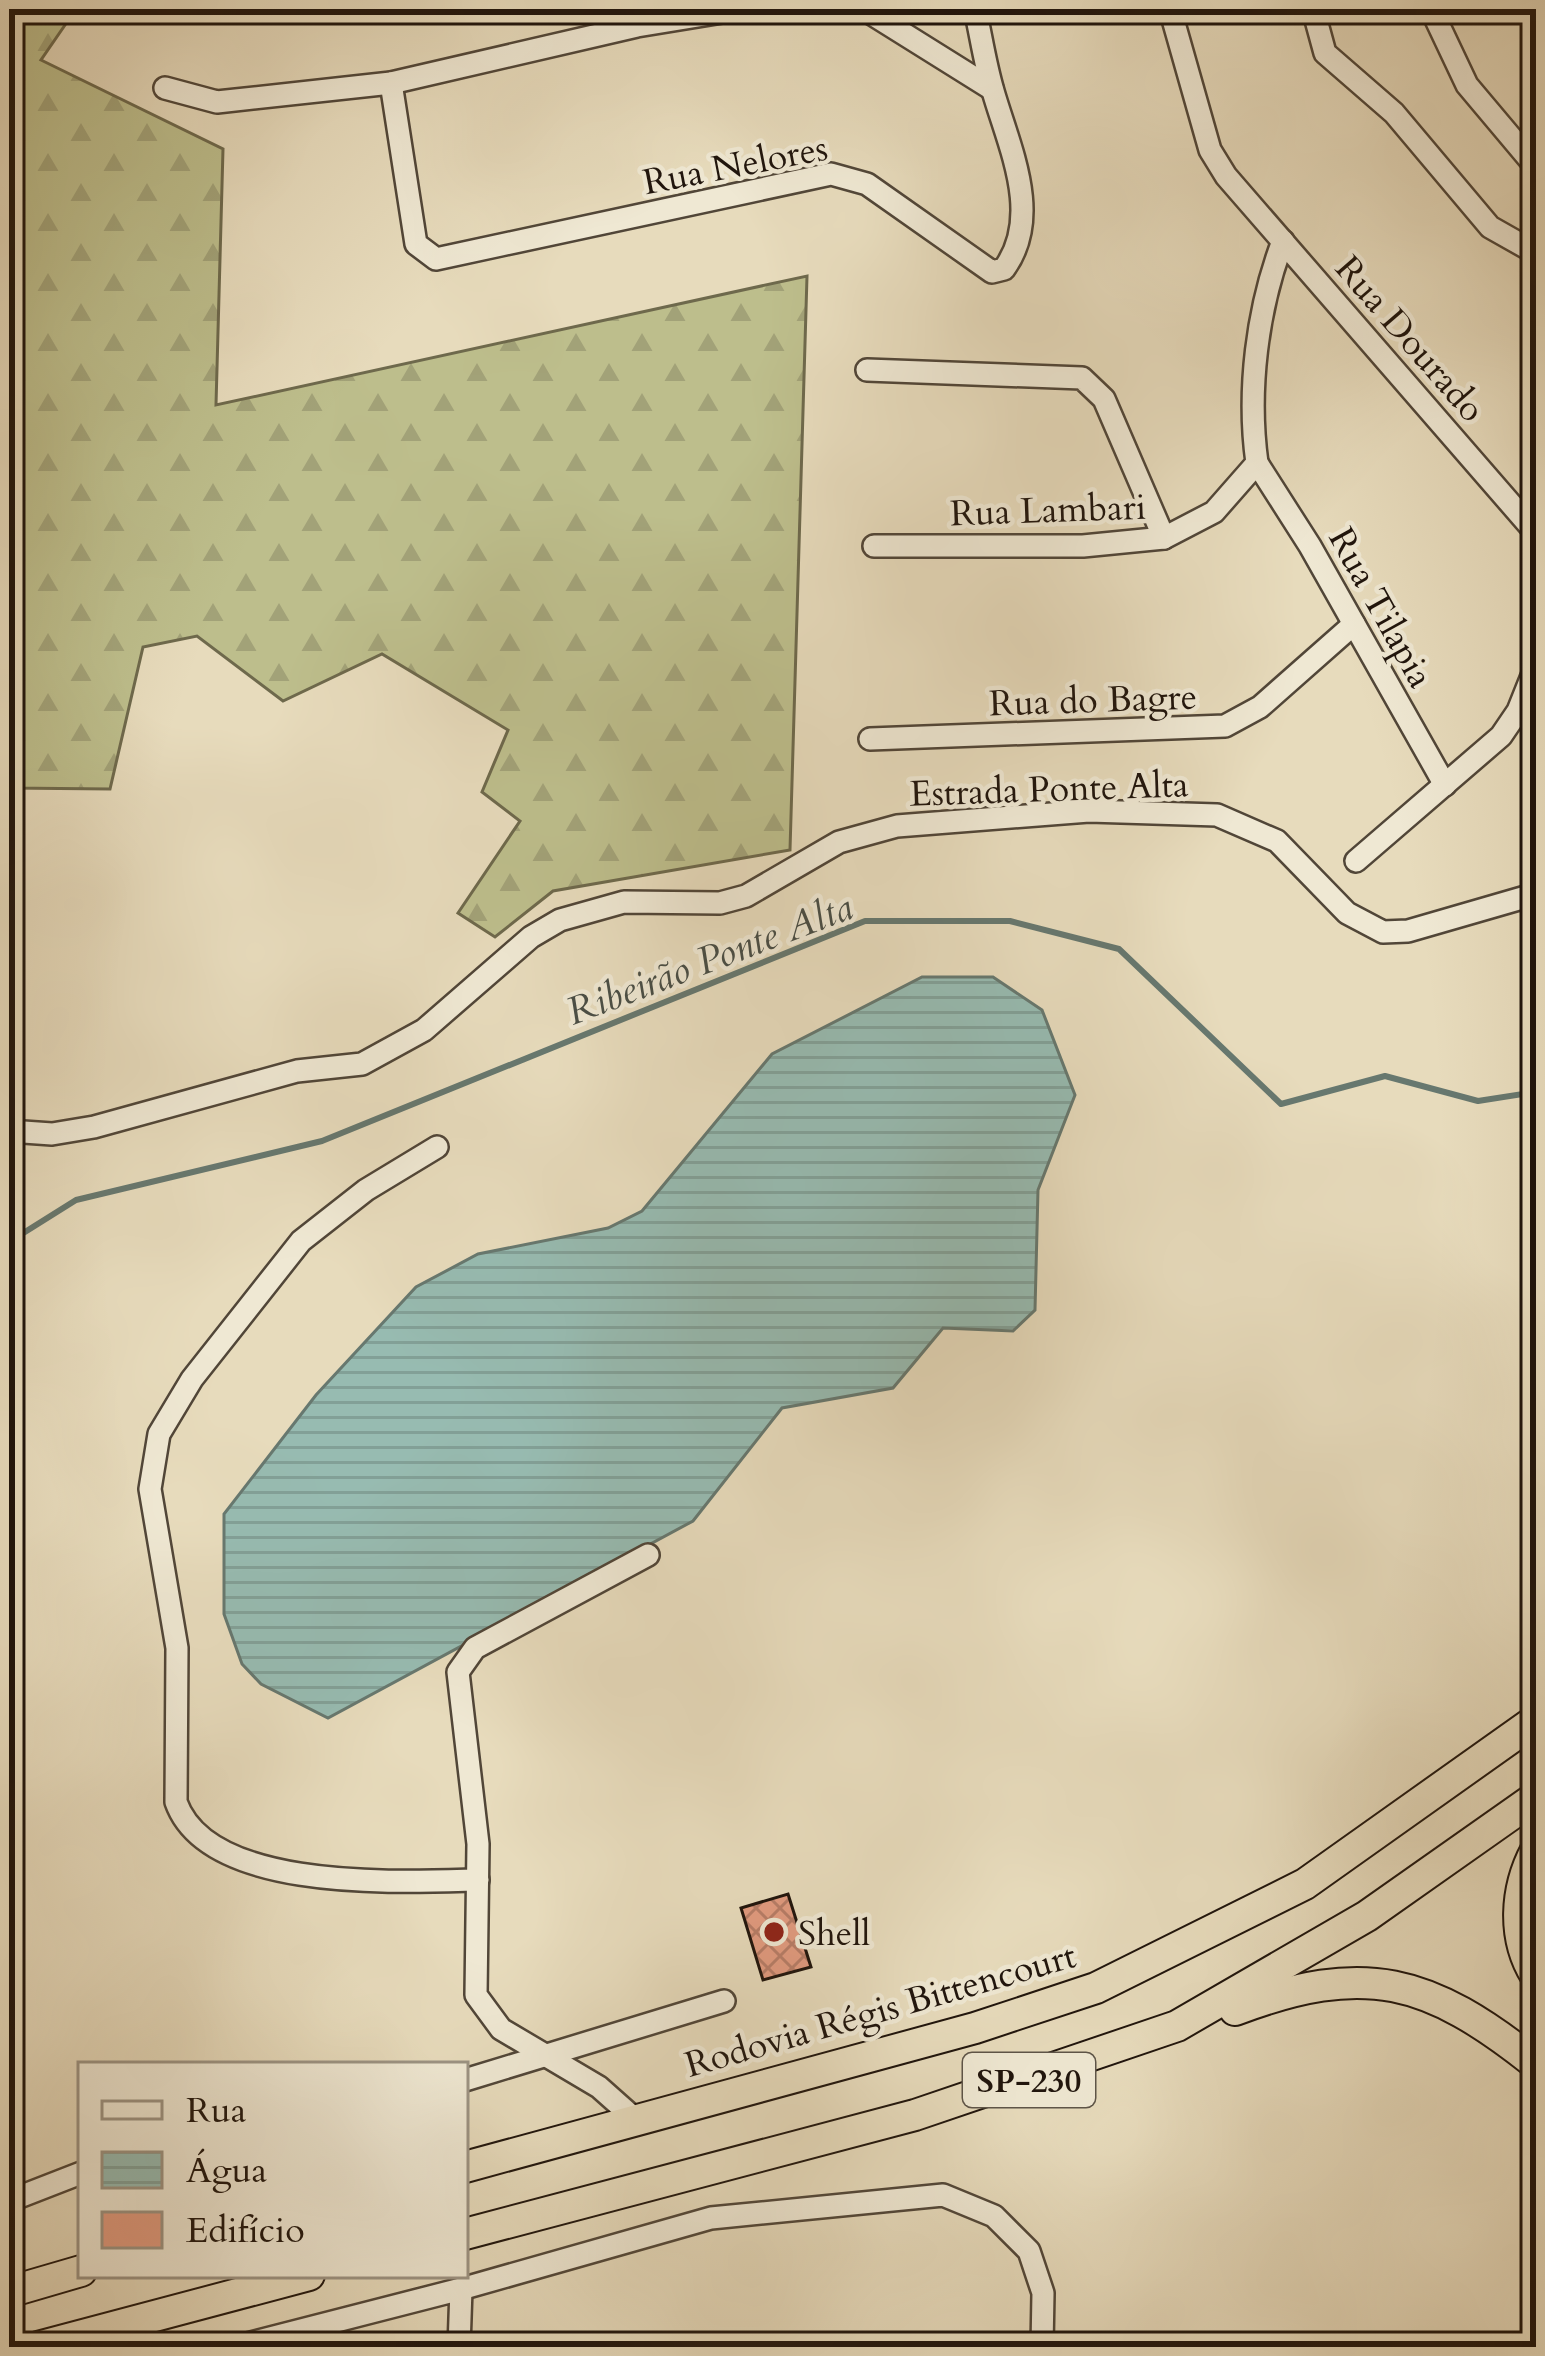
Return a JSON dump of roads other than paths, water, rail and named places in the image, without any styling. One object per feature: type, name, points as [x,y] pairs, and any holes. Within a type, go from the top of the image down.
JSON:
[{"type":"highway","name":"Rodovia Régis Bittencourt","points":[[468,2166],[975,2028],[1096,1988],[1304,1883],[1536,1720]]},
{"type":"highway","name":"SP-230","points":[[468,2233],[915,2115],[1177,2026],[1367,1916],[1536,1797]]},
{"type":"highway","points":[[1536,1850],[1524,1872],[1519,1912],[1522,1948],[1536,1976]]},
{"type":"highway","points":[[1177,2026],[1304,1986],[1380,1982],[1441,2001],[1536,2064]]},
{"type":"highway","points":[[9,2292],[78,2272]]},
{"type":"highway","points":[[38,2347],[125,2335],[300,2278]]},
{"type":"street","points":[[165,88],[217,102],[391,82],[637,26],[741,9]]},
{"type":"street","points":[[864,9],[992,89]]},
{"type":"street","points":[[975,9],[992,89]]},
{"type":"street","name":"Rua Dourado","points":[[1170,9],[1210,150],[1251,208],[1536,532]]},
{"type":"street","points":[[1313,9],[1325,53],[1394,113],[1490,227],[1536,253]]},
{"type":"street","points":[[1431,9],[1467,85],[1536,167]]},
{"type":"street","name":"Rua Nelores","points":[[391,82],[416,244],[436,259],[831,174],[867,184],[978,266],[1004,269],[1014,255],[1022,213],[1013,152],[992,89]]},
{"type":"street","points":[[1257,464],[1252,423],[1257,364],[1268,290],[1283,241]]},
{"type":"street","points":[[867,370],[1082,378],[1104,399],[1164,538]]},
{"type":"street","name":"Rua Lambari","points":[[874,546],[1083,546],[1164,538],[1198,526],[1257,464]]},
{"type":"street","name":"Rua Tilapia","points":[[1257,464],[1445,785]]},
{"type":"street","name":"Rua do Bagre","points":[[870,740],[1225,726],[1260,706],[1354,624]]},
{"type":"street","points":[[1356,861],[1509,725],[1536,666]]},
{"type":"street","name":"Estrada Ponte Alta","points":[[9,1131],[52,1134],[297,1071],[362,1064],[424,1030],[531,937],[560,920],[624,902],[720,903],[746,896],[839,842],[897,826],[1089,811],[1217,815],[1277,841],[1364,926],[1408,931],[1536,894]]},
{"type":"street","points":[[437,1147],[328,1217],[268,1280],[169,1412],[151,1458],[150,1489],[176,1648],[176,1802],[184,1825],[216,1851],[264,1868],[419,1882],[478,1880]]},
{"type":"street","points":[[635,2119],[598,2087],[501,2029],[476,1995],[478,1880],[458,1672],[463,1659],[648,1555]]},
{"type":"street","points":[[468,2079],[544,2052],[724,2001]]},
{"type":"street","points":[[9,2200],[78,2174]]},
{"type":"street","points":[[235,2347],[461,2289],[692,2222],[944,2195],[1011,2229],[1040,2273],[1042,2347]]},
{"type":"street","points":[[459,2340],[461,2289]]},
{"type":"water","points":[[922,977],[993,977],[1042,1010],[1075,1095],[1038,1190],[1035,1310],[1013,1331],[943,1328],[893,1388],[782,1408],[693,1521],[328,1718],[261,1684],[242,1664],[224,1614],[224,1514],[316,1395],[416,1287],[478,1254],[608,1228],[642,1211],[772,1054]]},
{"type":"waterway","name":"Ribeirão Ponte Alta","points":[[9,1242],[76,1200],[322,1141],[865,921],[1010,921],[1119,949],[1281,1104],[1385,1076],[1478,1101],[1536,1092]]},
{"type":"place","name":"Shell","points":[[774,1932]]}]
